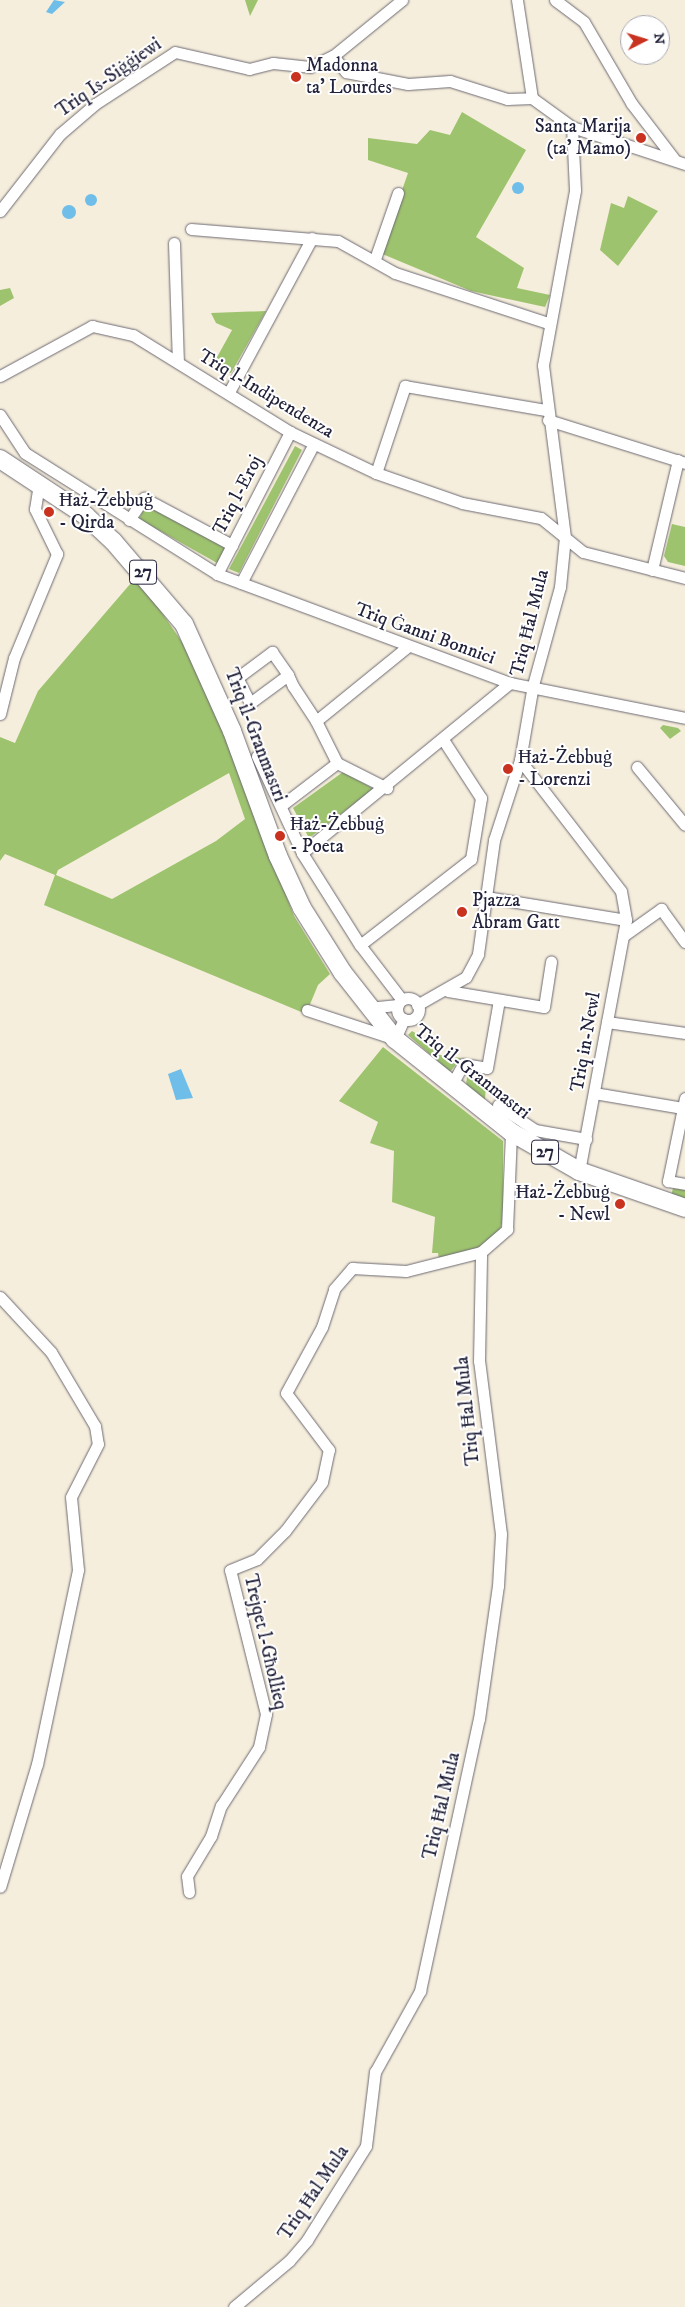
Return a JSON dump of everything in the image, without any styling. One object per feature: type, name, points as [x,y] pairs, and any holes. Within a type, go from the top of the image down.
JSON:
[{"type":"main road","name":"Triq il-Granmastri","points":[[0,459],[39,485],[113,541],[184,624],[232,731],[288,878],[320,939],[368,1008],[395,1039],[451,1086],[511,1132],[579,1171],[685,1208]]},
{"type":"street","name":"Triq Is-Siġġiewi","points":[[0,211],[60,134],[95,104],[175,52],[249,69],[273,63],[310,66],[332,56],[402,0]]},
{"type":"street","points":[[517,0],[532,98]]},
{"type":"street","points":[[555,0],[584,22],[632,104],[674,159]]},
{"type":"street","points":[[332,56],[346,72],[408,84],[450,81],[507,99],[532,98],[572,127],[685,164]]},
{"type":"street","name":"Triq Ħal Mula","points":[[417,1005],[448,991],[466,977],[478,954],[494,840],[520,760],[533,685],[560,587],[565,536],[547,415],[543,365],[548,323],[555,298],[575,190],[572,127]]},
{"type":"street","points":[[375,259],[398,193]]},
{"type":"street","points":[[191,229],[338,241],[375,259],[395,272],[548,323]]},
{"type":"street","points":[[229,392],[312,238]]},
{"type":"street","points":[[174,243],[178,362]]},
{"type":"street","name":"Triq l-Indipendenza","points":[[0,376],[92,326],[133,335],[229,392],[290,432],[313,445],[376,473],[462,503],[541,518],[583,552],[685,578]]},
{"type":"street","points":[[376,473],[405,386],[547,415],[681,461],[652,570]]},
{"type":"street","name":"Triq Ġanni Bonnici","points":[[0,415],[26,453],[217,574],[407,647],[510,683],[533,685],[685,718]]},
{"type":"street","name":"Triq l-Eroj","points":[[217,574],[290,432]]},
{"type":"street","points":[[241,583],[313,445]]},
{"type":"street","points":[[0,714],[14,658],[57,554],[35,508],[39,485]]},
{"type":"street","points":[[129,520],[144,498],[232,545]]},
{"type":"street","points":[[316,721],[407,647]]},
{"type":"street","points":[[288,675],[250,703],[238,678],[272,652],[288,675],[316,721],[337,763],[387,788]]},
{"type":"street","points":[[302,853],[387,788],[510,683]]},
{"type":"street","points":[[360,945],[471,859],[481,798],[444,741]]},
{"type":"street","points":[[257,756],[282,805],[302,853],[360,945],[400,1003],[404,1019],[395,1039],[307,1010]]},
{"type":"street","points":[[486,897],[626,920],[621,890],[520,760]]},
{"type":"street","points":[[282,805],[337,763]]},
{"type":"street","points":[[637,767],[685,825]]},
{"type":"street","points":[[623,936],[661,910],[685,942]]},
{"type":"street","name":"Triq in-Newl","points":[[579,1171],[626,920]]},
{"type":"street","points":[[448,991],[544,1007],[551,962]]},
{"type":"street","points":[[368,1008],[400,1003],[409,998],[417,1005],[414,1018],[404,1019]]},
{"type":"street","points":[[451,1086],[463,1064],[488,1068],[499,1000]]},
{"type":"street","points":[[607,1022],[685,1033]]},
{"type":"street","points":[[594,1092],[684,1103],[668,1181],[685,1184]]},
{"type":"street","points":[[498,1105],[535,1130],[586,1139]]},
{"type":"street","name":"Trejqet l-Għollieq","points":[[189,1892],[187,1876],[211,1836],[221,1806],[259,1747],[266,1714],[230,1570],[257,1559],[285,1531],[322,1482],[328,1450],[286,1393],[322,1327],[334,1289],[352,1268],[406,1271],[481,1252],[507,1229],[511,1132]]},
{"type":"street","name":"Triq Ħal Mula","points":[[234,2307],[289,2261],[307,2240],[366,2146],[375,2072],[420,1990],[480,1719],[498,1586],[501,1534],[479,1361],[481,1252]]},
{"type":"street","points":[[0,1297],[51,1352],[95,1426],[98,1444],[71,1497],[78,1570],[37,1764],[0,1887]]},
{"type":"green space","points":[[245,0],[258,0],[250,16]]},
{"type":"green space","points":[[462,112],[526,150],[476,237],[524,268],[517,288],[550,295],[545,307],[471,291],[380,253],[408,173],[368,160],[368,138],[417,144],[430,130],[450,135]]},
{"type":"green space","points":[[628,196],[658,211],[618,266],[600,250],[611,203],[624,208]]},
{"type":"green space","points":[[10,288],[14,298],[0,306],[0,290]]},
{"type":"green space","points":[[266,311],[231,373],[215,370],[220,362],[216,359],[232,330],[216,323],[211,313]]},
{"type":"green space","points":[[295,446],[302,450],[239,573],[229,569]]},
{"type":"green space","points":[[147,503],[226,548],[217,563],[139,519]]},
{"type":"green space","points":[[672,524],[685,527],[685,566],[668,562],[664,556]]},
{"type":"green space","points":[[137,576],[186,648],[214,706],[294,916],[330,974],[318,985],[306,1014],[44,905],[55,875],[5,854],[0,861],[0,737],[15,743],[38,691]],"holes":[[[229,773],[245,819],[216,841],[112,899],[56,875],[58,870]]]},
{"type":"green space","points":[[663,725],[678,728],[681,731],[670,739],[660,728]]},
{"type":"green space","points":[[343,772],[374,789],[309,838],[293,808]]},
{"type":"green space","points":[[412,1031],[435,1045],[433,1054],[461,1058],[450,1072],[408,1035]]},
{"type":"green space","points":[[383,1047],[503,1141],[503,1220],[500,1230],[478,1248],[439,1260],[438,1253],[432,1253],[435,1217],[392,1202],[394,1151],[370,1143],[378,1122],[339,1101]]},
{"type":"green space","points":[[467,1076],[486,1085],[485,1100],[466,1086]]},
{"type":"green space","points":[[673,1188],[685,1190],[685,1199],[671,1196]]},
{"type":"water","points":[[54,0],[65,2],[52,14],[46,12]]},
{"type":"water","points":[[516,182],[520,182],[524,188],[520,194],[516,194],[512,190],[512,186]]},
{"type":"water","points":[[89,194],[93,194],[97,200],[93,206],[89,206],[85,202],[85,198]]},
{"type":"water","points":[[69,205],[74,207],[76,212],[74,217],[69,219],[64,217],[62,212],[64,207]]},
{"type":"water","points":[[181,1069],[193,1098],[176,1100],[168,1074]]},
{"type":"place","name":"Madonna ta' Lourdes","points":[[296,77]]},
{"type":"place","name":"Santa Marija (ta' Mamo)","points":[[641,138]]},
{"type":"place","name":"Ħaż-Żebbuġ - Qirda","points":[[49,512]]},
{"type":"place","name":"Ħaż-Żebbuġ - Lorenzi","points":[[508,769]]},
{"type":"place","name":"Ħaż-Żebbuġ - Poeta","points":[[280,836]]},
{"type":"place","name":"Pjazza Abram Gatt","points":[[462,912]]},
{"type":"place","name":"Ħaż-Żebbuġ - Newl","points":[[620,1204]]}]
